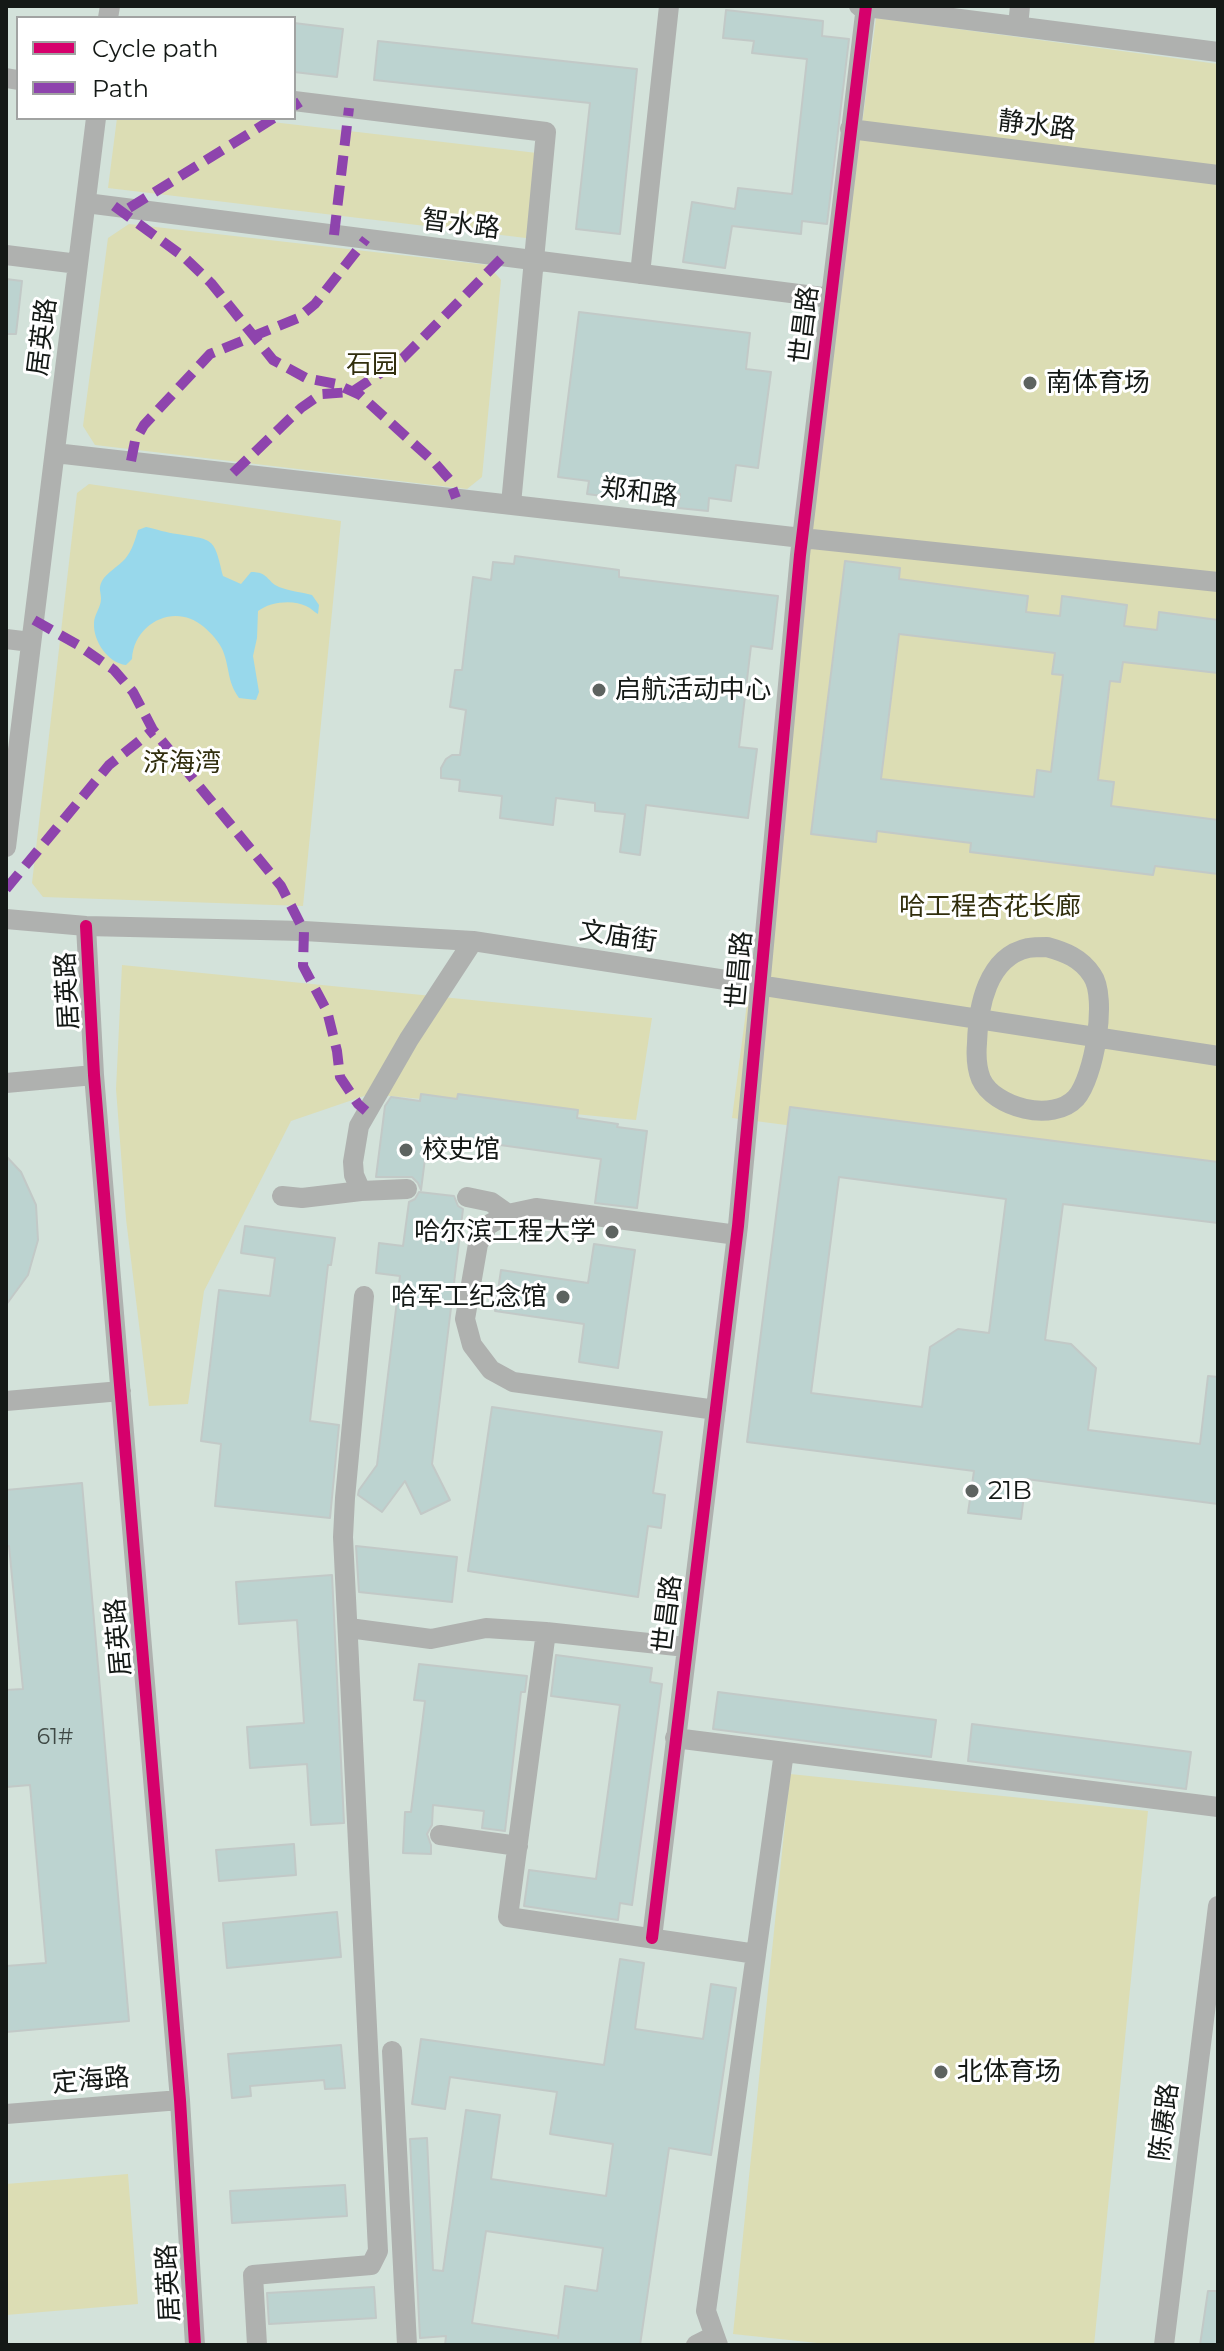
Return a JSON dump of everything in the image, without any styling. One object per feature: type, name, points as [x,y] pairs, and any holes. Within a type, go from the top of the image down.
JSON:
[{"type":"street","points":[[640,274],[669,6]]},
{"type":"street","points":[[859,6],[1019,16],[1218,52]]},
{"type":"street","name":"世昌路","points":[[652,1938],[737,1235],[802,538],[866,6]]},
{"type":"street","points":[[296,101],[546,132],[511,504]]},
{"type":"street","points":[[6,255],[71,263],[83,120]]},
{"type":"street","name":"居英路","points":[[6,847],[55,453],[71,263],[86,203],[96,120]]},
{"type":"street","name":"静水路","points":[[850,129],[1218,175]]},
{"type":"street","name":"智水路","points":[[86,203],[830,298]]},
{"type":"street","name":"郑和路","points":[[55,453],[1218,582]]},
{"type":"street","points":[[6,639],[31,642]]},
{"type":"street","name":"文庙街","points":[[6,919],[86,926],[304,931],[473,941],[1218,1056]]},
{"type":"street","name":"居英路","points":[[86,926],[94,1075],[180,2100],[195,2345]]},
{"type":"street","points":[[361,1191],[354,1175],[353,1162],[359,1126],[409,1039],[473,941]]},
{"type":"street","points":[[1047,947],[1067,952],[1083,964],[1094,977],[1100,1010],[1093,1059],[1076,1098],[1061,1108],[1044,1111],[1004,1103],[993,1094],[982,1080],[977,1064],[980,1019],[984,990],[995,971],[1011,955],[1027,948],[1047,947]]},
{"type":"street","points":[[6,1083],[94,1075]]},
{"type":"street","points":[[282,1196],[302,1198],[407,1189]]},
{"type":"street","points":[[467,1197],[491,1202],[508,1214]]},
{"type":"street","points":[[716,1410],[513,1382],[491,1370],[472,1345],[465,1319],[478,1244],[488,1225],[508,1214],[536,1208],[737,1235]]},
{"type":"street","points":[[257,2345],[253,2275],[371,2265],[378,2251],[343,1537],[364,1296]]},
{"type":"street","points":[[6,1401],[121,1391]]},
{"type":"street","points":[[349,1628],[431,1639],[486,1628],[686,1647]]},
{"type":"street","points":[[546,1632],[508,1917],[756,1954]]},
{"type":"street","points":[[675,1738],[1218,1807]]},
{"type":"street","points":[[709,2342],[706,2311],[784,1752]]},
{"type":"street","points":[[440,1835],[518,1846]]},
{"type":"street","name":"陈赓路","points":[[1164,2345],[1211,2016],[1218,1906]]},
{"type":"street","points":[[392,2051],[407,2345]]},
{"type":"street","name":"定海路","points":[[6,2114],[180,2100]]},
{"type":"shaded area","name":"哈尔滨工程大学","points":[[6,6],[1218,6],[1218,2345],[6,2345]]},
{"type":"green space","name":"哈工程杏花长廊","points":[[876,18],[1218,64],[1218,1181],[732,1118]]},
{"type":"green space","points":[[117,120],[255,120],[537,153],[526,238],[108,188]]},
{"type":"green space","name":"石园","points":[[129,224],[488,265],[501,280],[482,477],[467,489],[95,445],[83,426],[108,238]]},
{"type":"green space","name":"济海湾","points":[[89,484],[341,521],[303,906],[43,897],[32,883],[77,493]]},
{"type":"green space","points":[[122,965],[652,1018],[636,1120],[370,1094],[291,1121],[204,1291],[188,1404],[149,1406],[126,1219],[116,1089]]},
{"type":"green space","name":"北体育场","points":[[790,1774],[1148,1811],[1094,2345],[836,2345],[733,2334]]},
{"type":"green space","points":[[128,2174],[138,2304],[6,2315],[6,2184]]},
{"type":"water","points":[[146,527],[210,543],[217,554],[223,576],[241,584],[251,572],[261,574],[279,587],[312,595],[319,605],[318,614],[301,604],[288,602],[268,605],[258,611],[253,656],[259,692],[256,700],[239,698],[232,686],[220,645],[207,629],[181,616],[169,616],[148,626],[140,635],[132,659],[126,665],[113,660],[103,650],[94,630],[101,602],[101,584],[127,556],[138,530]]},
{"type":"building","points":[[726,10],[823,21],[822,36],[849,39],[827,224],[802,221],[801,234],[732,226],[725,268],[683,262],[692,202],[735,209],[738,188],[792,194],[807,59],[752,53],[754,41],[723,38]]},
{"type":"building","points":[[296,23],[343,29],[337,77],[296,72]]},
{"type":"building","points":[[378,41],[637,69],[620,234],[576,229],[590,103],[374,80]]},
{"type":"building","points":[[6,279],[22,281],[16,334],[6,334]]},
{"type":"building","points":[[579,312],[750,333],[746,369],[771,372],[758,468],[736,465],[731,501],[709,498],[708,511],[678,508],[680,494],[619,486],[618,498],[587,494],[589,481],[558,477]]},
{"type":"building","name":"启航活动中心","points":[[515,556],[619,570],[619,577],[778,596],[772,649],[751,646],[739,747],[757,749],[748,818],[646,805],[640,855],[620,852],[625,814],[595,811],[595,803],[556,798],[553,825],[500,818],[502,796],[459,791],[460,780],[441,778],[441,768],[446,759],[460,755],[466,710],[450,707],[455,670],[462,670],[473,577],[491,580],[493,562],[514,564]]},
{"type":"building","points":[[845,561],[900,568],[899,579],[1028,596],[1026,612],[1060,616],[1062,596],[1127,605],[1124,626],[1157,630],[1159,612],[1218,620],[1218,673],[1123,662],[1120,682],[1110,681],[1098,780],[1114,782],[1111,806],[1218,820],[1218,874],[1155,866],[1153,875],[970,852],[971,843],[877,831],[876,842],[811,834]],"holes":[[[899,634],[1055,653],[1052,674],[1063,675],[1051,772],[1037,770],[1034,797],[881,779]]]},
{"type":"building","points":[[421,1094],[457,1099],[458,1094],[578,1110],[577,1118],[647,1131],[637,1208],[595,1203],[601,1159],[428,1135],[421,1190],[412,1177],[376,1177],[385,1106],[391,1097],[420,1101]]},
{"type":"building","points":[[790,1107],[1218,1162],[1218,1223],[1063,1204],[1045,1340],[1071,1344],[1096,1368],[1088,1430],[1200,1444],[1208,1376],[1218,1377],[1218,1504],[1026,1479],[1021,1519],[968,1513],[974,1471],[747,1442]],"holes":[[[839,1177],[1006,1199],[989,1333],[958,1329],[930,1347],[922,1407],[811,1393]]]},
{"type":"building","points":[[6,1156],[21,1172],[36,1205],[38,1240],[28,1275],[6,1305]]},
{"type":"building","points":[[419,1192],[454,1196],[458,1206],[463,1209],[432,1464],[450,1500],[421,1514],[405,1481],[382,1512],[358,1495],[377,1465],[400,1276],[376,1273],[379,1243],[403,1246],[409,1202]]},
{"type":"building","points":[[245,1226],[335,1238],[331,1265],[328,1265],[310,1421],[339,1425],[330,1518],[215,1506],[221,1444],[201,1441],[219,1290],[270,1296],[275,1258],[241,1253]]},
{"type":"building","name":"哈军工纪念馆","points":[[594,1244],[635,1250],[618,1368],[579,1362],[584,1324],[495,1311],[501,1270],[588,1283]]},
{"type":"building","points":[[492,1407],[662,1432],[653,1493],[665,1495],[661,1528],[648,1526],[638,1597],[468,1571]]},
{"type":"building","points":[[82,1483],[129,2021],[6,2032],[6,1966],[46,1963],[30,1785],[6,1787],[6,1690],[23,1689],[9,1546],[6,1546],[6,1490]]},
{"type":"building","points":[[356,1546],[457,1557],[452,1602],[359,1592]]},
{"type":"building","points":[[332,1575],[344,1823],[311,1825],[307,1764],[250,1768],[247,1727],[304,1723],[297,1620],[239,1624],[236,1582]]},
{"type":"building","points":[[556,1655],[652,1668],[650,1682],[662,1684],[632,1905],[620,1903],[618,1920],[524,1906],[529,1870],[596,1879],[620,1705],[551,1696]]},
{"type":"building","points":[[419,1664],[527,1676],[525,1692],[521,1692],[505,1831],[482,1828],[484,1811],[433,1805],[432,1825],[427,1834],[431,1854],[403,1853],[405,1812],[411,1812],[425,1701],[414,1700]]},
{"type":"building","points":[[718,1692],[936,1720],[931,1757],[713,1729]]},
{"type":"building","points":[[972,1724],[1191,1752],[1186,1789],[968,1761]]},
{"type":"building","points":[[294,1844],[296,1875],[219,1881],[216,1850]]},
{"type":"building","points":[[337,1912],[341,1957],[227,1968],[223,1923]]},
{"type":"building","points":[[620,1959],[644,1963],[635,2029],[703,2039],[711,1984],[736,1988],[711,2155],[669,2148],[640,2345],[445,2345],[446,2336],[420,2338],[410,2139],[427,2138],[433,2270],[443,2271],[466,2110],[500,2115],[491,2179],[606,2196],[613,2144],[550,2134],[557,2092],[450,2077],[445,2109],[412,2104],[421,2039],[604,2065]],"holes":[[[486,2231],[603,2248],[597,2291],[565,2286],[558,2338],[472,2323]]]},
{"type":"building","points":[[341,2045],[345,2088],[325,2089],[324,2080],[250,2086],[251,2096],[232,2098],[228,2054]]},
{"type":"building","points":[[345,2185],[347,2216],[232,2223],[230,2191]]},
{"type":"building","points":[[374,2287],[376,2318],[269,2324],[267,2293]]},
{"type":"building","points":[[1208,2291],[1218,2291],[1218,2345],[1200,2345]]},
{"type":"marked path","points":[[296,105],[300,102]]},
{"type":"marked path","points":[[334,235],[349,108]]},
{"type":"marked path","points":[[129,208],[271,120]]},
{"type":"marked path","points":[[114,206],[184,257],[211,283],[273,360],[306,378],[336,384],[360,395],[435,463],[449,479],[456,498]]},
{"type":"marked path","points":[[131,461],[135,441],[144,425],[210,354],[298,318],[315,304],[366,239]]},
{"type":"marked path","points":[[233,473],[301,408],[321,394],[352,392],[403,358],[504,256]]},
{"type":"marked path","points":[[34,620],[114,670],[133,692],[153,730],[281,886],[304,931],[303,966],[327,1011],[340,1077],[366,1111]]},
{"type":"marked path","points":[[6,889],[109,765],[153,730]]},
{"type":"cycle path","points":[[652,1938],[738,1226],[800,555],[866,6]]},
{"type":"cycle path","points":[[86,926],[94,1075],[180,2100],[195,2345]]},
{"type":"place","name":"南体育场","points":[[1030,383]]},
{"type":"place","name":"启航活动中心","points":[[599,690]]},
{"type":"place","name":"校史馆","points":[[406,1150]]},
{"type":"place","name":"哈尔滨工程大学","points":[[612,1232]]},
{"type":"place","name":"哈军工纪念馆","points":[[563,1297]]},
{"type":"place","name":"21B","points":[[972,1491]]},
{"type":"place","name":"北体育场","points":[[941,2072]]}]
